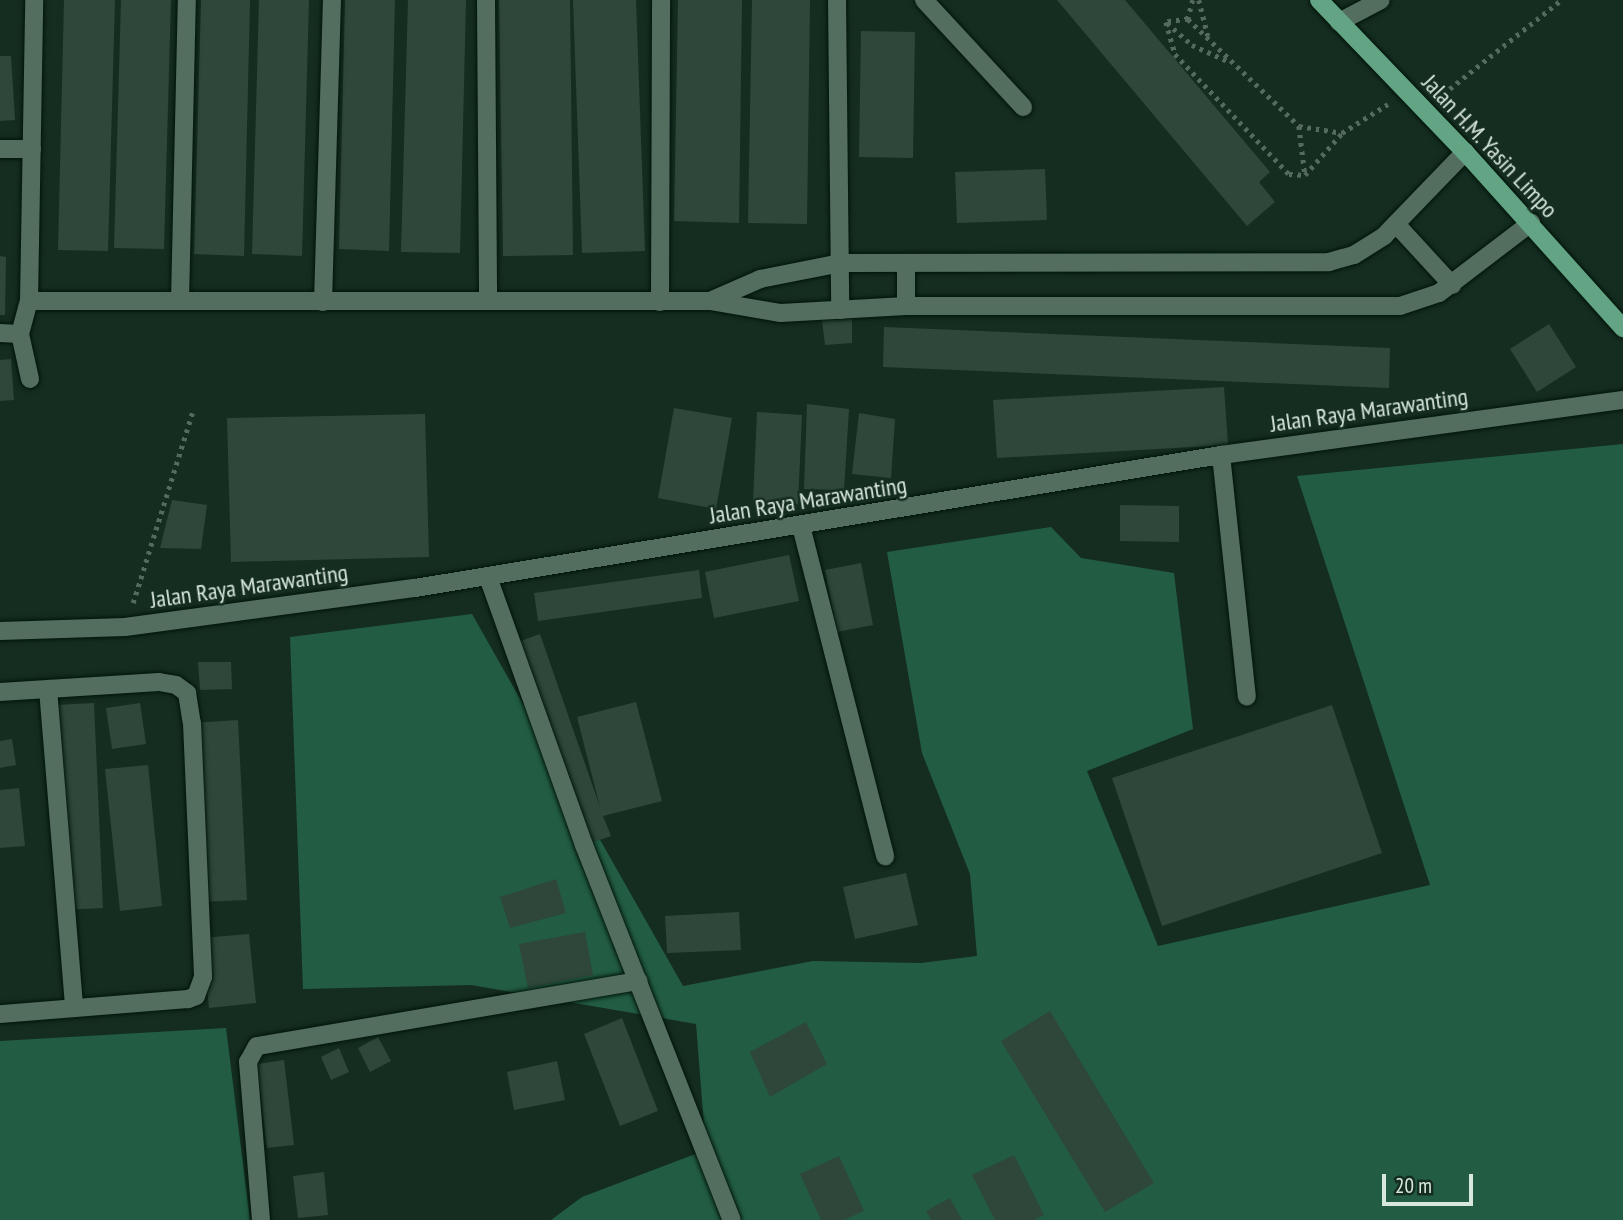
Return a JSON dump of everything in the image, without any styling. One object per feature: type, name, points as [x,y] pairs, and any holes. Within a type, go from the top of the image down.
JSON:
[{"type":"main road","name":"Jalan H.M. Yasin Limpo","points":[[1319,0],[1531,223],[1623,328]]},
{"type":"street","points":[[30,379],[20,334],[29,301],[34,0]]},
{"type":"street","points":[[180,301],[187,0]]},
{"type":"street","points":[[323,302],[332,0]]},
{"type":"street","points":[[486,0],[488,299]]},
{"type":"street","points":[[660,302],[661,0]]},
{"type":"street","points":[[838,0],[840,310]]},
{"type":"street","points":[[924,0],[1023,107]]},
{"type":"street","points":[[1339,22],[1381,0]]},
{"type":"street","points":[[0,149],[32,149]]},
{"type":"street","points":[[710,301],[760,279],[841,263],[1329,262],[1372,245],[1396,224],[1465,152]]},
{"type":"street","points":[[29,301],[710,301],[764,313],[906,306],[1400,306],[1452,285],[1531,223]]},
{"type":"street","points":[[1396,224],[1452,285]]},
{"type":"street","points":[[906,262],[906,306]]},
{"type":"street","points":[[0,333],[20,334]]},
{"type":"street","name":"Jalan Raya Marawanting","points":[[0,631],[125,627],[488,577],[1222,456],[1623,400]]},
{"type":"street","points":[[1222,456],[1247,696]]},
{"type":"street","points":[[801,526],[885,856]]},
{"type":"street","points":[[488,577],[584,845],[732,1220]]},
{"type":"street","points":[[0,692],[168,682],[187,694],[192,723],[201,913],[199,992],[188,999],[0,1014]]},
{"type":"street","points":[[48,689],[74,1008]]},
{"type":"street","points":[[261,1220],[248,1062],[257,1046],[639,981]]},
{"type":"path","points":[[1188,19],[1194,0]]},
{"type":"path","points":[[1199,0],[1209,39]]},
{"type":"path","points":[[1423,110],[1561,0]]},
{"type":"path","points":[[1166,22],[1188,19]]},
{"type":"path","points":[[1188,19],[1299,126],[1342,133]]},
{"type":"path","points":[[1166,22],[1192,45],[1233,63]]},
{"type":"path","points":[[1166,22],[1175,54],[1289,174],[1305,175]]},
{"type":"path","points":[[1305,175],[1342,133],[1406,92]]},
{"type":"path","points":[[1299,126],[1305,175]]},
{"type":"path","points":[[125,627],[192,413]]},
{"type":"green space","points":[[1623,444],[1623,1220],[551,1220],[582,1197],[706,1150],[696,1024],[471,985],[303,989],[290,637],[472,614],[683,986],[813,961],[921,963],[977,956],[970,874],[922,753],[887,552],[1051,527],[1081,558],[1174,573],[1193,729],[1087,771],[1158,946],[1430,885],[1297,476]]},
{"type":"green space","points":[[226,1028],[250,1220],[0,1220],[0,1041]]},
{"type":"building","points":[[64,0],[115,0],[108,251],[58,250]]},
{"type":"building","points":[[121,0],[171,0],[164,249],[114,248]]},
{"type":"building","points":[[201,0],[250,0],[244,256],[194,254]]},
{"type":"building","points":[[259,0],[309,0],[302,256],[252,254]]},
{"type":"building","points":[[345,0],[395,0],[389,251],[339,249]]},
{"type":"building","points":[[408,0],[466,0],[460,253],[401,252]]},
{"type":"building","points":[[499,0],[570,0],[573,255],[503,256]]},
{"type":"building","points":[[573,0],[636,0],[645,251],[582,253]]},
{"type":"building","points":[[678,0],[742,0],[739,223],[674,221]]},
{"type":"building","points":[[752,0],[810,0],[807,224],[748,223]]},
{"type":"building","points":[[1057,0],[1125,0],[1270,172],[1259,182],[1275,202],[1247,226]]},
{"type":"building","points":[[861,31],[915,32],[913,158],[859,157]]},
{"type":"building","points":[[0,56],[11,56],[15,120],[0,121]]},
{"type":"building","points":[[1045,169],[1047,220],[957,223],[955,172]]},
{"type":"building","points":[[0,256],[6,257],[5,315],[0,315]]},
{"type":"building","points":[[852,319],[852,343],[825,345],[822,320]]},
{"type":"building","points":[[1549,324],[1576,367],[1537,392],[1510,349]]},
{"type":"building","points":[[884,327],[1390,348],[1389,388],[883,367]]},
{"type":"building","points":[[11,359],[14,400],[0,401],[0,360]]},
{"type":"building","points":[[1224,387],[1228,445],[997,458],[993,400]]},
{"type":"building","points":[[807,404],[849,409],[844,490],[804,489]]},
{"type":"building","points":[[674,408],[732,418],[716,509],[658,498]]},
{"type":"building","points":[[757,412],[802,415],[798,504],[753,501]]},
{"type":"building","points":[[859,413],[895,419],[891,478],[852,474]]},
{"type":"building","points":[[425,414],[429,557],[231,562],[227,418]]},
{"type":"building","points":[[172,500],[207,505],[201,549],[160,548]]},
{"type":"building","points":[[1120,505],[1179,506],[1179,542],[1120,541]]},
{"type":"building","points":[[789,555],[799,601],[714,618],[705,572]]},
{"type":"building","points":[[861,563],[873,625],[837,632],[825,570]]},
{"type":"building","points":[[699,570],[702,598],[538,621],[534,593]]},
{"type":"building","points":[[540,634],[600,807],[577,717],[636,702],[662,801],[603,816],[611,836],[585,845],[515,643]]},
{"type":"building","points":[[198,662],[231,662],[232,689],[200,690]]},
{"type":"building","points":[[94,703],[103,908],[64,910],[55,705]]},
{"type":"building","points":[[140,703],[146,744],[112,749],[106,708]]},
{"type":"building","points":[[1332,705],[1382,853],[1162,926],[1112,778]]},
{"type":"building","points":[[238,720],[247,900],[201,902],[193,723]]},
{"type":"building","points":[[12,739],[16,765],[0,768],[0,741]]},
{"type":"building","points":[[148,765],[162,906],[120,911],[105,769]]},
{"type":"building","points":[[19,788],[25,846],[0,848],[0,790]]},
{"type":"building","points":[[906,873],[918,925],[855,939],[843,887]]},
{"type":"building","points":[[556,879],[566,913],[510,928],[500,897]]},
{"type":"building","points":[[739,912],[741,950],[667,953],[665,916]]},
{"type":"building","points":[[585,932],[593,975],[528,988],[519,944]]},
{"type":"building","points":[[249,934],[256,1003],[209,1008],[202,938]]},
{"type":"building","points":[[1050,1011],[1154,1183],[1105,1212],[1001,1041]]},
{"type":"building","points":[[622,1018],[658,1111],[620,1126],[584,1034]]},
{"type":"building","points":[[806,1022],[827,1064],[770,1097],[750,1052]]},
{"type":"building","points":[[378,1037],[391,1061],[370,1072],[358,1048]]},
{"type":"building","points":[[339,1048],[349,1072],[331,1080],[321,1057]]},
{"type":"building","points":[[284,1060],[294,1145],[267,1148],[257,1064]]},
{"type":"building","points":[[557,1061],[565,1100],[514,1110],[507,1072]]},
{"type":"building","points":[[1014,1155],[1044,1215],[1034,1220],[995,1220],[972,1175]]},
{"type":"building","points":[[839,1156],[864,1211],[844,1220],[821,1220],[800,1174]]},
{"type":"building","points":[[324,1172],[328,1215],[298,1218],[293,1176]]},
{"type":"building","points":[[950,1198],[962,1220],[931,1220],[926,1211]]}]
